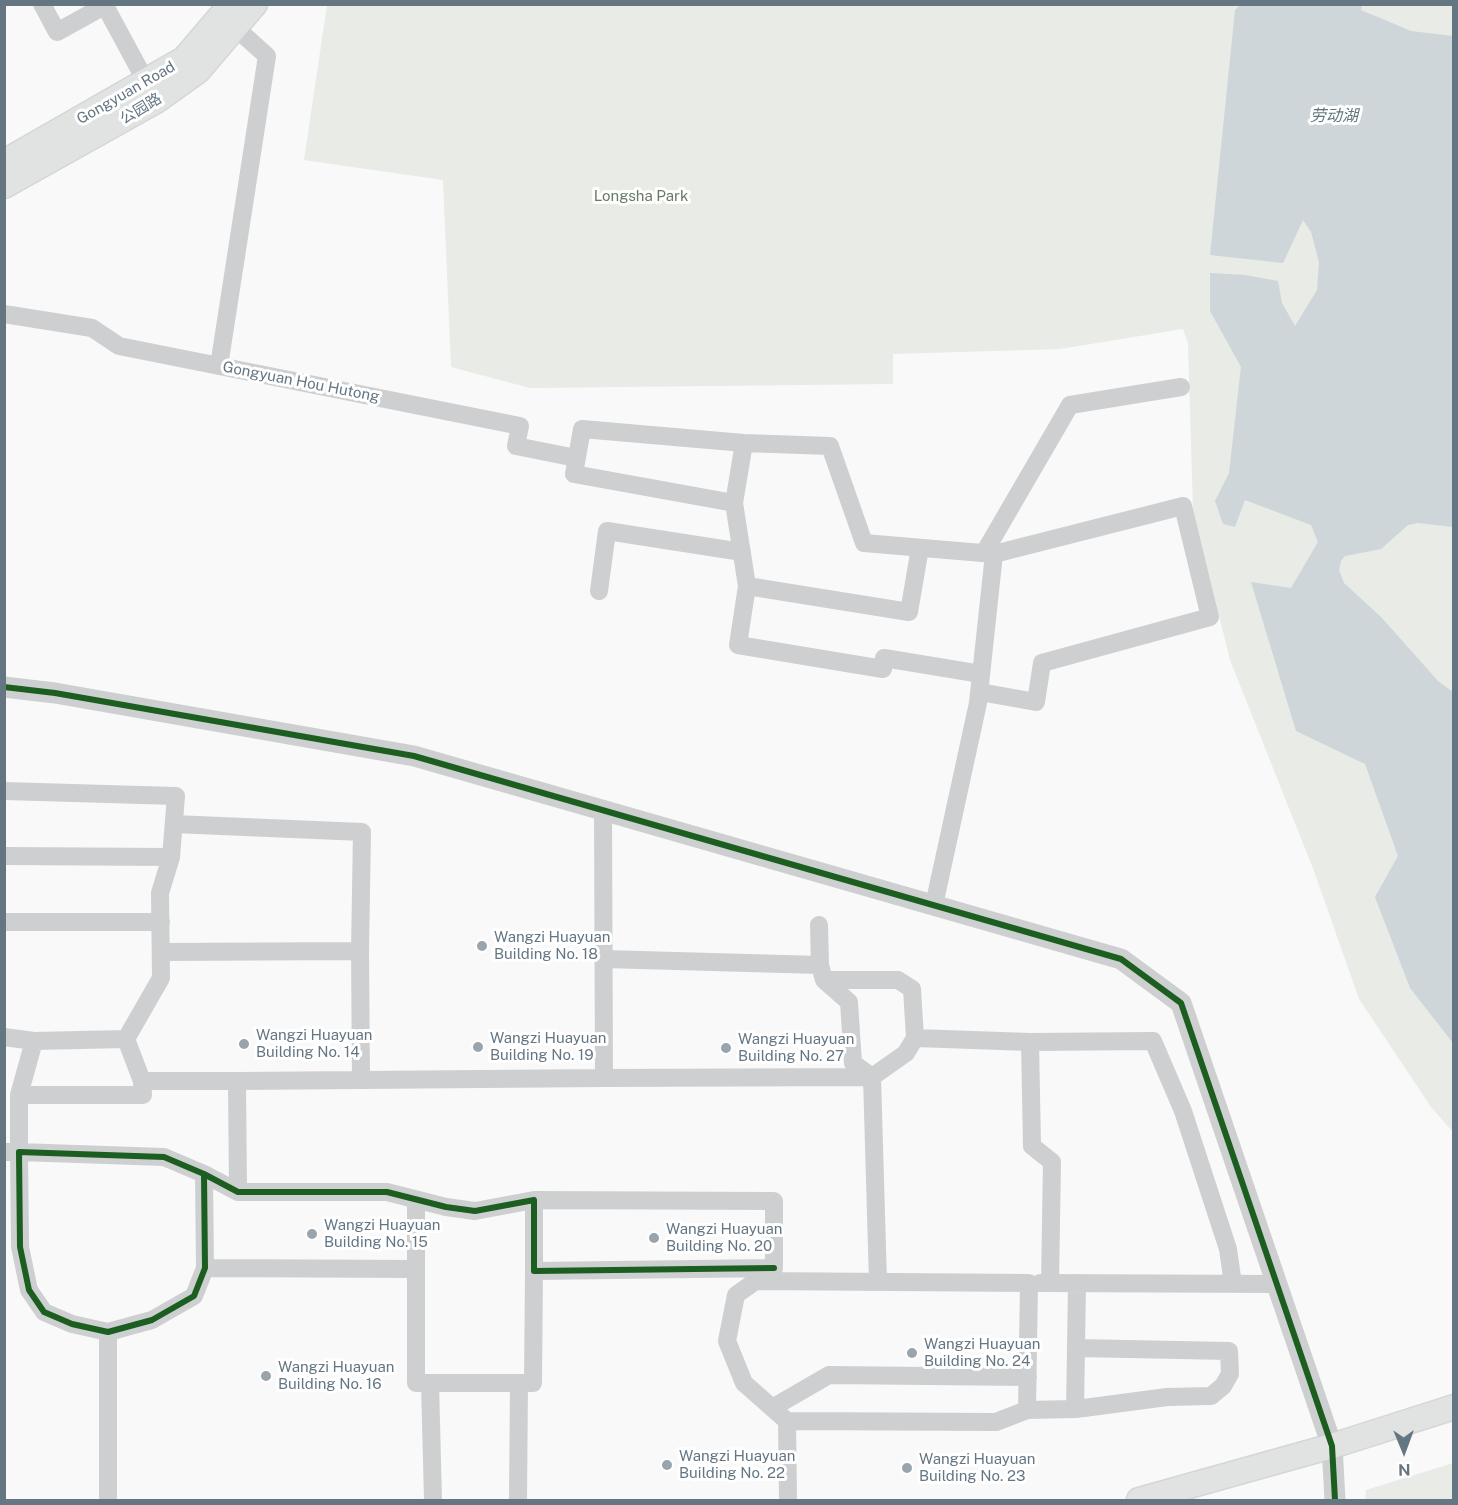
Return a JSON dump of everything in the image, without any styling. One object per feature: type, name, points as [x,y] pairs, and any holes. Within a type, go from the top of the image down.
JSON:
[{"type":"main road","points":[[229,16],[255,4]]},
{"type":"main road","name":"Gongyuan Road","points":[[4,162],[151,92],[229,16]]},
{"type":"main road","name":"公园路","points":[[4,186],[151,92]]},
{"type":"main road","points":[[1139,1500],[1332,1446],[1454,1407]]},
{"type":"street","points":[[42,4],[57,32],[104,5],[151,92]]},
{"type":"street","points":[[219,366],[267,56],[229,16]]},
{"type":"street","name":"Gongyuan Hou Hutong","points":[[4,314],[92,328],[119,346],[520,426],[516,446],[576,458]]},
{"type":"street","points":[[934,905],[980,683],[989,554],[1070,405],[1181,387]]},
{"type":"street","points":[[734,503],[574,474],[582,429],[744,443],[830,446],[864,543],[989,554],[1183,506],[1210,617],[1042,663],[1036,702],[980,683],[884,658],[883,669],[738,645],[747,586],[734,503],[744,443]]},
{"type":"street","points":[[599,591],[607,531],[742,552]]},
{"type":"street","points":[[747,586],[909,612],[920,548]]},
{"type":"street","points":[[4,687],[56,693],[414,756],[1121,959],[1182,1003],[1332,1446],[1335,1500]]},
{"type":"street","points":[[4,791],[176,796],[171,857],[160,893],[161,978],[126,1039]]},
{"type":"street","points":[[603,810],[604,1078]]},
{"type":"street","points":[[174,824],[362,832],[361,1080]]},
{"type":"street","points":[[4,856],[171,857]]},
{"type":"street","points":[[4,922],[161,922]]},
{"type":"street","points":[[819,925],[822,972],[849,1002],[853,1063],[872,1077]]},
{"type":"street","points":[[161,952],[360,951]]},
{"type":"street","points":[[142,1081],[872,1077],[906,1053],[915,1038],[912,989],[898,980],[822,972],[604,959]]},
{"type":"street","points":[[4,1037],[34,1041],[126,1039]]},
{"type":"street","points":[[915,1038],[1030,1042],[1153,1041],[1183,1111],[1228,1249],[1233,1284]]},
{"type":"street","points":[[19,1095],[143,1095],[142,1081],[126,1039]]},
{"type":"street","points":[[34,1041],[19,1095],[12,1152],[20,1247],[29,1290],[44,1312],[72,1324],[108,1332],[152,1320],[194,1296],[205,1268],[204,1174]]},
{"type":"street","points":[[1030,1042],[1032,1146],[1052,1162],[1050,1283]]},
{"type":"street","points":[[872,1077],[878,1282]]},
{"type":"street","points":[[237,1082],[238,1192]]},
{"type":"street","points":[[12,1152],[164,1157],[238,1192],[387,1192],[475,1211],[534,1200],[774,1201],[774,1268]]},
{"type":"street","points":[[416,1200],[416,1383],[533,1383],[534,1200]]},
{"type":"street","points":[[205,1268],[416,1269]]},
{"type":"street","points":[[534,1271],[774,1268]]},
{"type":"street","points":[[774,1268],[736,1295],[727,1341],[744,1383],[787,1421],[996,1422],[1027,1410],[1075,1409],[1146,1399],[1211,1396],[1223,1386],[1230,1374],[1229,1351],[1076,1348]]},
{"type":"street","points":[[756,1281],[1277,1284]]},
{"type":"street","points":[[1027,1410],[1029,1283]]},
{"type":"street","points":[[1075,1409],[1077,1283]]},
{"type":"street","points":[[108,1332],[108,1500]]},
{"type":"street","points":[[772,1408],[829,1375],[1028,1377]]},
{"type":"street","points":[[430,1383],[433,1500]]},
{"type":"street","points":[[518,1500],[519,1383]]},
{"type":"street","points":[[787,1421],[788,1500]]},
{"type":"green space","name":"Longsha Park","points":[[327,5],[1453,5],[1453,1132],[1431,1107],[1359,999],[1314,871],[1230,660],[1193,510],[1188,343],[1183,329],[1060,349],[893,354],[893,384],[530,388],[451,367],[443,180],[304,160]]},
{"type":"green space","points":[[1453,1463],[1453,1500],[1365,1500],[1366,1490]]},
{"type":"water","name":"劳动湖","points":[[1240,5],[1362,5],[1361,10],[1411,31],[1453,36],[1453,527],[1418,523],[1408,525],[1381,549],[1345,556],[1339,570],[1344,583],[1381,617],[1438,681],[1453,692],[1453,1043],[1410,988],[1375,897],[1398,856],[1365,764],[1296,731],[1251,582],[1291,588],[1318,542],[1311,525],[1245,500],[1235,527],[1223,524],[1215,501],[1229,473],[1241,367],[1210,311],[1210,273],[1245,275],[1278,281],[1282,303],[1295,326],[1317,290],[1319,262],[1311,232],[1303,220],[1283,263],[1210,255],[1235,10]]},
{"type":"cycle path","points":[[4,687],[55,693],[414,756],[1121,959],[1181,1003],[1332,1446],[1335,1500]]},
{"type":"cycle path","points":[[204,1174],[205,1268],[194,1296],[152,1320],[108,1332],[72,1324],[44,1312],[29,1290],[20,1247],[19,1152],[164,1157],[204,1174],[238,1192],[387,1192],[446,1207],[475,1211],[534,1200],[534,1271],[774,1268]]},
{"type":"place","name":"Wangzi Huayuan Building No. 18","points":[[482,946]]},
{"type":"place","name":"Wangzi Huayuan Building No. 14","points":[[244,1044]]},
{"type":"place","name":"Wangzi Huayuan Building No. 19","points":[[478,1047]]},
{"type":"place","name":"Wangzi Huayuan Building No. 27","points":[[726,1048]]},
{"type":"place","name":"Wangzi Huayuan Building No. 15","points":[[312,1234]]},
{"type":"place","name":"Wangzi Huayuan Building No. 20","points":[[654,1238]]},
{"type":"place","name":"Wangzi Huayuan Building No. 24","points":[[912,1353]]},
{"type":"place","name":"Wangzi Huayuan Building No. 16","points":[[266,1376]]},
{"type":"place","name":"Wangzi Huayuan Building No. 22","points":[[667,1465]]},
{"type":"place","name":"Wangzi Huayuan Building No. 23","points":[[907,1468]]}]
